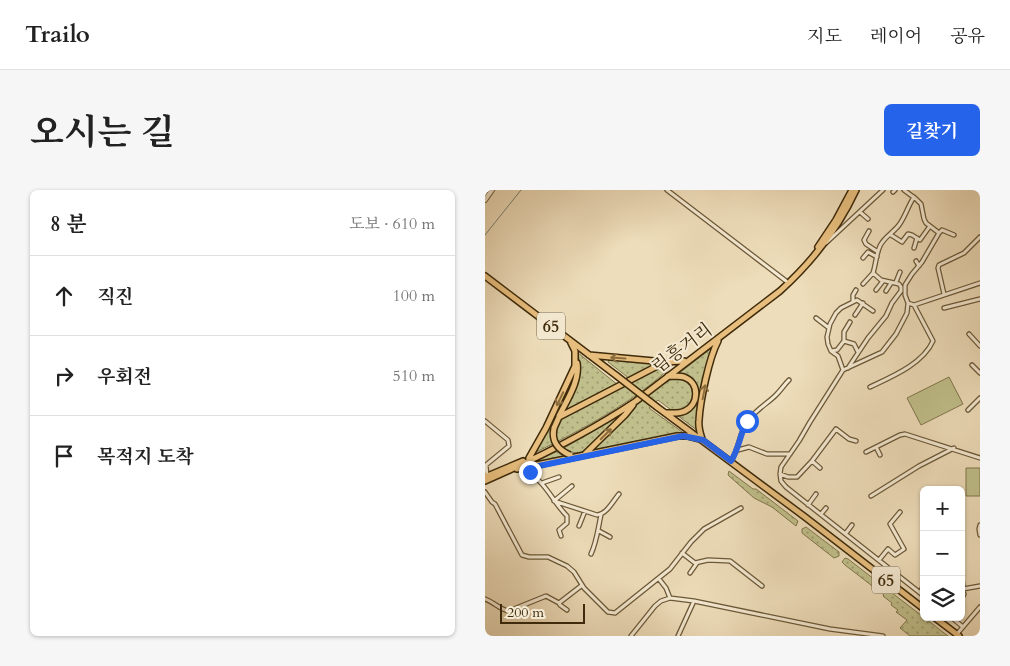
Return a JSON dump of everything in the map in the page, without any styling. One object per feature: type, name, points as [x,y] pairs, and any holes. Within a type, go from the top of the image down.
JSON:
[{"type":"main road","name":"림흥거리","points":[[486,478],[577,434],[609,415],[633,399],[787,281],[819,246],[852,190]]},
{"type":"main road","name":"림흥거리","points":[[486,478],[511,470],[578,437],[636,401],[719,338],[791,281],[823,245],[841,220],[857,190]]},
{"type":"main road","name":"65","points":[[485,276],[920,606]]},
{"type":"main road","points":[[568,338],[573,346],[577,374],[554,428],[553,436],[557,446],[562,451],[570,455],[582,456],[587,453],[625,415],[636,401]]},
{"type":"main road","points":[[703,440],[699,428],[700,414],[711,358],[719,338]]},
{"type":"main road","points":[[588,355],[665,362],[684,360]]},
{"type":"main road","points":[[529,458],[565,388],[575,366],[576,358]]},
{"type":"main road","points":[[559,417],[665,362]]},
{"type":"main road","points":[[666,413],[679,413],[687,410],[696,396],[695,387],[690,380],[682,377],[668,376]]},
{"type":"main road","points":[[511,470],[529,468],[677,436],[688,436],[703,440]]},
{"type":"main road","points":[[939,621],[957,635]]},
{"type":"street","points":[[485,200],[492,190]]},
{"type":"street","points":[[667,190],[787,281]]},
{"type":"street","points":[[823,245],[883,190]]},
{"type":"street","points":[[904,190],[921,204],[923,219],[939,233]]},
{"type":"street","points":[[863,284],[873,273],[877,255],[884,240],[901,223],[907,207],[914,197]]},
{"type":"street","points":[[860,212],[867,219]]},
{"type":"street","points":[[891,235],[902,242],[908,234],[920,240],[930,226]]},
{"type":"street","points":[[919,593],[783,484],[780,474],[781,467],[843,370],[882,352],[889,344],[904,321],[908,303],[905,295],[905,285],[939,233],[942,230],[954,235]]},
{"type":"street","points":[[869,231],[864,240],[877,255]]},
{"type":"street","points":[[914,248],[917,238]]},
{"type":"street","points":[[944,294],[939,265],[964,253],[980,238]]},
{"type":"street","points":[[863,258],[867,252],[877,255]]},
{"type":"street","points":[[916,261],[919,266]]},
{"type":"street","points":[[885,291],[900,272]]},
{"type":"street","points":[[848,368],[886,316],[892,303],[901,291],[901,287],[894,282],[883,281],[873,273]]},
{"type":"street","points":[[876,290],[883,281]]},
{"type":"street","points":[[908,303],[914,305],[980,284]]},
{"type":"street","points":[[853,301],[853,295],[856,290]]},
{"type":"street","points":[[944,308],[980,299]]},
{"type":"street","points":[[843,370],[838,356],[831,351],[827,344],[829,328],[836,313],[841,308],[857,300],[873,311]]},
{"type":"street","points":[[855,315],[863,303]]},
{"type":"street","points":[[870,387],[912,364],[931,347],[933,341],[914,305]]},
{"type":"street","points":[[816,318],[829,328]]},
{"type":"street","points":[[831,351],[837,350],[844,341],[844,332],[850,322]]},
{"type":"street","points":[[969,334],[980,346]]},
{"type":"street","points":[[844,341],[854,344],[858,352]]},
{"type":"street","points":[[972,365],[980,373]]},
{"type":"street","points":[[731,461],[747,421],[776,395],[789,380]]},
{"type":"street","points":[[968,410],[980,398]]},
{"type":"street","points":[[485,421],[508,440],[509,446],[486,465],[486,478]]},
{"type":"street","points":[[780,474],[788,477],[797,477],[812,461],[836,429],[849,439],[856,441]]},
{"type":"street","points":[[866,452],[900,434],[905,434],[954,448],[980,458]]},
{"type":"street","points":[[737,450],[749,447],[767,454],[790,454]]},
{"type":"street","points":[[875,447],[880,455]]},
{"type":"street","points":[[871,496],[919,466],[954,448]]},
{"type":"street","points":[[812,461],[820,468]]},
{"type":"street","points":[[529,468],[568,518],[567,523],[559,530],[561,536]]},
{"type":"street","points":[[542,483],[559,477]]},
{"type":"street","points":[[554,502],[572,486]]},
{"type":"street","points":[[485,492],[495,504],[522,554],[529,557],[548,556],[567,566],[574,572],[581,586],[608,612],[615,613],[670,569],[704,529],[741,508]]},
{"type":"street","points":[[591,554],[599,531],[598,524],[601,515],[619,494]]},
{"type":"street","points":[[808,505],[816,494]]},
{"type":"street","points":[[554,502],[601,515]]},
{"type":"street","points":[[821,514],[826,508]]},
{"type":"street","points":[[579,526],[585,511]]},
{"type":"street","points":[[879,560],[887,549],[895,555],[904,549],[889,524],[900,512]]},
{"type":"street","points":[[846,533],[852,525]]},
{"type":"street","points":[[980,525],[980,534]]},
{"type":"street","points":[[599,531],[610,537]]},
{"type":"street","points":[[682,553],[693,562],[698,563]]},
{"type":"street","points":[[690,573],[698,563],[705,560],[730,561],[762,586]]},
{"type":"street","points":[[659,579],[666,588],[670,598]]},
{"type":"street","points":[[559,603],[581,586]]},
{"type":"street","points":[[965,588],[980,586]]},
{"type":"street","points":[[485,599],[506,611],[544,596],[559,603],[567,610]]},
{"type":"street","points":[[631,636],[655,606],[661,601],[670,598],[694,601],[831,629],[883,636]]},
{"type":"street","points":[[677,636],[694,601]]},
{"type":"street","points":[[957,635],[980,607]]},
{"type":"street","points":[[956,621],[963,627]]},
{"type":"shaded area","points":[[713,347],[698,431],[677,415],[689,411],[696,388],[678,374]]},
{"type":"shaded area","points":[[578,353],[618,385],[567,410],[564,408],[580,365]]},
{"type":"shaded area","points":[[609,359],[658,363],[630,379],[608,362]]},
{"type":"shaded area","points":[[667,364],[672,366],[658,379],[625,403],[589,425],[536,452],[575,372],[572,385],[552,428],[558,425],[563,417]]},
{"type":"shaded area","points":[[949,377],[963,404],[921,425],[907,398]]},
{"type":"shaded area","points":[[675,378],[685,380],[691,386],[694,392],[691,404],[681,410],[674,411],[658,400],[649,408],[685,434],[593,452],[593,449],[643,400],[664,383]]},
{"type":"shaded area","points":[[623,414],[585,451],[571,452],[569,457],[529,465],[564,448]]},
{"type":"shaded area","points":[[966,468],[980,468],[980,496],[966,496]]},
{"type":"shaded area","points":[[729,471],[798,521],[796,526],[772,507],[754,498],[728,475]]},
{"type":"shaded area","points":[[806,527],[839,552],[839,556],[834,558],[802,533],[802,529]]},
{"type":"shaded area","points":[[845,558],[848,559],[920,614],[920,621],[929,621],[948,636],[910,636],[900,628],[907,620],[896,612],[898,610],[891,605],[892,603],[842,562]]},
{"type":"waterway","points":[[485,235],[521,190]]},
{"type":"route","points":[[530,472],[529,468],[677,436],[688,436],[703,440],[731,461],[747,421]]}]
